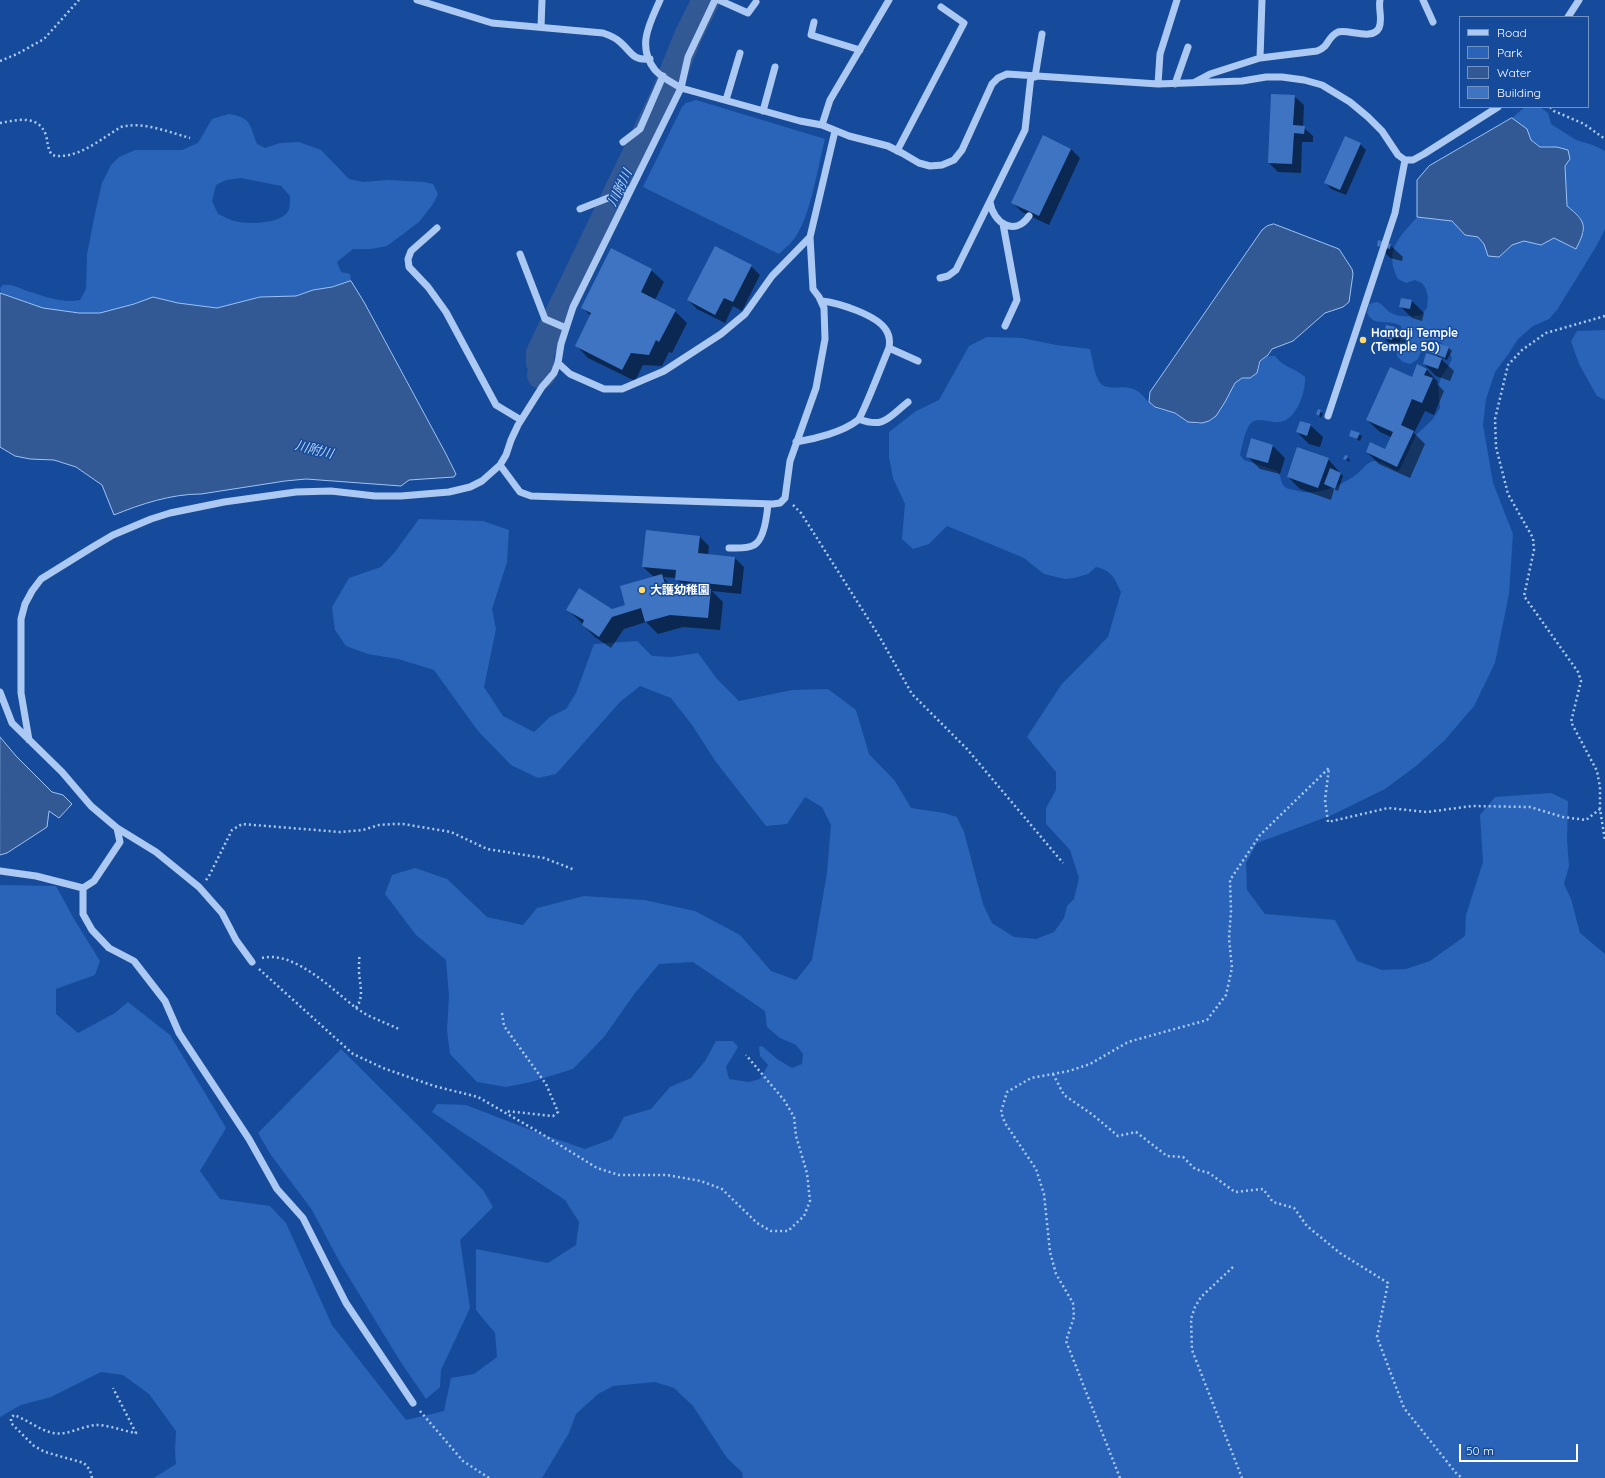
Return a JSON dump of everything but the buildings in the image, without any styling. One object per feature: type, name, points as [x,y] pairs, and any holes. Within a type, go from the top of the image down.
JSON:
[{"type":"street","points":[[418,0],[492,22],[603,32],[611,35],[620,42],[634,57],[642,60],[650,59]]},
{"type":"street","points":[[541,27],[542,0]]},
{"type":"street","points":[[660,0],[646,34],[646,45],[650,59],[656,70],[664,77],[679,86],[763,111],[822,125],[835,131],[897,150],[919,163],[930,166],[942,165],[954,160],[962,150],[992,84],[998,78],[1007,74],[1158,84],[1218,82],[1282,77],[1322,85],[1350,102],[1368,117],[1382,131],[1398,155],[1404,160],[1413,160],[1424,154],[1496,108]]},
{"type":"street","points":[[29,740],[21,693],[21,619],[25,604],[41,579],[90,548],[133,526],[170,513],[224,502],[296,492],[331,491],[390,496],[449,492],[470,487],[482,481],[500,465],[522,420],[542,387],[554,373],[558,363],[561,344],[573,307],[631,189],[679,86],[688,56],[715,0]]},
{"type":"street","points":[[719,0],[748,13],[756,2]]},
{"type":"street","points":[[822,125],[830,100],[889,0]]},
{"type":"street","points":[[1158,84],[1160,54],[1177,0]]},
{"type":"street","points":[[1260,58],[1262,0]]},
{"type":"street","points":[[1194,82],[1210,74],[1260,58],[1318,51],[1325,46],[1330,37],[1337,32],[1370,34],[1376,31],[1380,26],[1380,0]]},
{"type":"street","points":[[1423,0],[1433,22]]},
{"type":"street","points":[[1569,16],[1579,0]]},
{"type":"street","points":[[897,150],[964,23],[941,7]]},
{"type":"street","points":[[814,22],[811,35],[860,50]]},
{"type":"street","points":[[940,278],[948,276],[956,270],[1025,130],[1026,112],[1042,34]]},
{"type":"street","points":[[1175,84],[1188,47]]},
{"type":"street","points":[[726,100],[740,53]]},
{"type":"street","points":[[763,111],[775,66]]},
{"type":"street","points":[[623,142],[640,129],[664,77]]},
{"type":"street","points":[[500,465],[520,492],[531,496],[768,504],[780,503],[785,498],[790,462],[816,388],[825,339],[825,318],[822,301],[813,289],[810,237],[835,131]]},
{"type":"street","points":[[1328,416],[1395,213],[1404,160]]},
{"type":"street","points":[[580,209],[631,189]]},
{"type":"street","points":[[990,202],[997,220],[1003,224],[1014,226],[1020,225],[1025,223],[1029,216]]},
{"type":"street","points":[[1003,224],[1017,300],[1005,326]]},
{"type":"street","points":[[437,228],[411,251],[408,259],[409,267],[433,293],[446,312],[496,405],[522,420]]},
{"type":"street","points":[[558,363],[570,374],[604,388],[622,389],[664,371],[721,334],[746,314],[772,276],[810,237]]},
{"type":"street","points":[[520,254],[545,319],[548,322],[566,328]]},
{"type":"street","points":[[796,442],[820,437],[843,428],[859,419],[889,348],[890,340],[887,331],[882,324],[858,311],[822,301]]},
{"type":"street","points":[[889,348],[918,361]]},
{"type":"street","points":[[859,419],[875,424],[883,422],[908,402]]},
{"type":"street","points":[[729,548],[744,548],[755,545],[759,540],[767,518],[768,504]]},
{"type":"street","points":[[0,692],[12,723],[62,772],[91,806],[117,828],[156,852],[199,887],[222,913],[236,940],[252,962]]},
{"type":"street","points":[[0,871],[36,876],[83,888],[94,881],[120,842],[117,828]]},
{"type":"street","points":[[83,888],[83,914],[92,930],[109,948],[134,961],[165,1001],[179,1033],[249,1139],[277,1189],[303,1218],[346,1303],[413,1403]]},
{"type":"path","points":[[0,61],[44,40],[79,0]]},
{"type":"path","points":[[1551,108],[1554,111],[1584,124],[1605,139]]},
{"type":"path","points":[[0,123],[19,118],[28,119],[36,123],[43,129],[48,148],[52,155],[59,157],[69,156],[80,152],[121,127],[129,125],[138,124],[190,138]]},
{"type":"path","points":[[1605,316],[1546,333],[1522,350],[1508,365],[1495,419],[1496,447],[1508,494],[1532,538],[1534,550],[1524,596],[1578,672],[1581,681],[1571,722],[1598,771],[1600,786],[1600,809],[1605,841]]},
{"type":"path","points":[[785,498],[801,513],[879,636],[912,694],[967,749],[1063,863]]},
{"type":"path","points":[[1120,1478],[1066,1341],[1074,1317],[1073,1303],[1056,1274],[1050,1252],[1044,1194],[1036,1168],[1005,1123],[1001,1112],[1007,1092],[1031,1078],[1069,1071],[1090,1064],[1128,1042],[1206,1020],[1226,995],[1232,968],[1229,938],[1231,911],[1230,880],[1260,835],[1329,768],[1325,800],[1328,822],[1388,808],[1427,812],[1472,806],[1530,807],[1563,817],[1586,820],[1600,809]]},
{"type":"path","points":[[199,887],[209,876],[232,830],[242,824],[340,832],[363,830],[379,825],[403,824],[451,832],[488,849],[544,858],[575,870]]},
{"type":"path","points":[[356,1008],[359,1004],[362,991],[359,971],[360,954]]},
{"type":"path","points":[[399,1029],[367,1015],[356,1008],[309,970],[295,962],[264,958],[252,962],[307,1014],[353,1054],[383,1068],[427,1083],[478,1097],[597,1168],[619,1175],[667,1175],[701,1181],[722,1189],[757,1223],[771,1231],[788,1231],[804,1216],[810,1201],[807,1173],[796,1136],[794,1117],[784,1100],[746,1055]]},
{"type":"path","points":[[502,1013],[504,1026],[546,1084],[558,1112],[553,1116],[503,1111]]},
{"type":"path","points":[[1053,1074],[1064,1095],[1093,1115],[1118,1136],[1136,1132],[1167,1156],[1184,1157],[1195,1169],[1209,1173],[1235,1192],[1263,1189],[1273,1202],[1294,1208],[1307,1226],[1340,1253],[1388,1284],[1377,1337],[1404,1408],[1456,1473],[1462,1478]]},
{"type":"path","points":[[1233,1267],[1201,1297],[1195,1307],[1191,1319],[1192,1350],[1242,1478]]},
{"type":"path","points":[[92,1478],[90,1470],[84,1463],[45,1452],[34,1446],[11,1423],[11,1418],[14,1415],[38,1428],[55,1434],[97,1425],[136,1433],[113,1388]]},
{"type":"path","points":[[413,1403],[463,1461],[489,1478]]},
{"type":"green space","points":[[696,100],[825,139],[814,189],[806,215],[794,239],[779,254],[643,187],[682,107],[686,103]]},
{"type":"green space","points":[[1524,108],[1541,108],[1548,113],[1551,124],[1576,140],[1593,145],[1605,151],[1605,229],[1597,245],[1557,310],[1549,319],[1533,326],[1518,339],[1495,372],[1486,399],[1483,425],[1493,483],[1513,534],[1509,594],[1495,663],[1474,706],[1444,741],[1416,766],[1385,789],[1332,815],[1257,843],[1246,863],[1247,890],[1265,914],[1335,920],[1357,961],[1382,970],[1406,969],[1430,961],[1465,936],[1466,915],[1483,862],[1480,815],[1495,797],[1551,793],[1568,801],[1567,840],[1569,866],[1564,884],[1571,899],[1580,933],[1605,954],[1605,1478],[743,1478],[742,1472],[727,1458],[693,1406],[674,1388],[655,1382],[613,1386],[598,1394],[576,1414],[569,1433],[542,1478],[154,1478],[176,1464],[176,1431],[149,1394],[123,1375],[101,1372],[51,1397],[21,1405],[0,1417],[0,885],[56,886],[100,961],[95,975],[56,989],[56,1014],[78,1033],[115,1013],[128,1002],[170,1035],[226,1128],[200,1171],[220,1199],[270,1206],[286,1223],[332,1325],[406,1420],[444,1411],[451,1378],[474,1374],[497,1357],[495,1333],[476,1310],[476,1249],[548,1263],[576,1245],[579,1222],[565,1200],[432,1112],[437,1104],[466,1105],[585,1149],[612,1139],[624,1117],[651,1109],[670,1087],[691,1078],[705,1061],[716,1041],[733,1041],[738,1047],[726,1067],[729,1079],[749,1082],[760,1079],[768,1065],[760,1056],[759,1047],[762,1046],[777,1059],[792,1068],[802,1064],[803,1054],[796,1045],[780,1038],[767,1027],[765,1011],[693,962],[659,964],[635,993],[604,1037],[573,1069],[531,1082],[506,1087],[477,1082],[450,1054],[447,1030],[449,996],[446,960],[416,935],[385,894],[392,875],[415,868],[447,879],[487,917],[523,925],[537,908],[584,896],[644,900],[695,911],[740,935],[771,971],[796,980],[812,960],[827,873],[831,825],[822,807],[805,797],[787,824],[766,826],[716,762],[692,725],[671,698],[640,686],[620,702],[556,774],[538,778],[511,765],[478,731],[434,670],[398,659],[368,654],[346,646],[335,630],[332,607],[349,578],[381,567],[395,552],[419,519],[483,521],[509,530],[507,562],[492,609],[496,629],[484,687],[503,716],[534,732],[550,717],[566,709],[576,693],[594,644],[637,641],[652,656],[672,657],[698,653],[717,679],[739,701],[792,690],[828,689],[856,710],[869,754],[895,781],[911,808],[944,813],[957,817],[964,832],[983,904],[992,923],[1014,937],[1036,939],[1054,932],[1064,918],[1067,906],[1074,899],[1079,878],[1070,850],[1046,824],[1046,808],[1056,790],[1056,772],[1027,737],[1061,685],[1108,637],[1121,592],[1112,575],[1106,570],[1096,567],[1088,574],[1065,579],[1044,574],[1024,558],[947,526],[929,544],[913,549],[902,539],[905,504],[893,478],[889,457],[889,432],[916,411],[939,400],[969,346],[987,337],[1022,338],[1056,345],[1090,349],[1095,372],[1101,384],[1109,387],[1134,389],[1154,407],[1175,413],[1189,422],[1197,424],[1208,421],[1217,414],[1234,384],[1239,380],[1255,375],[1263,358],[1275,356],[1286,366],[1305,377],[1302,398],[1295,411],[1285,420],[1276,422],[1257,420],[1251,423],[1246,431],[1240,455],[1244,460],[1277,471],[1280,475],[1282,484],[1285,487],[1302,492],[1327,490],[1335,487],[1350,479],[1372,461],[1380,462],[1397,471],[1400,469],[1416,435],[1432,420],[1440,408],[1438,391],[1439,382],[1452,358],[1442,343],[1435,340],[1430,340],[1425,341],[1418,359],[1410,364],[1403,362],[1397,356],[1401,326],[1391,322],[1374,321],[1367,313],[1369,304],[1377,302],[1390,313],[1399,316],[1421,315],[1427,308],[1428,297],[1426,289],[1422,283],[1415,280],[1406,283],[1398,279],[1394,269],[1392,260],[1393,252],[1405,231],[1417,217],[1452,221],[1465,235],[1478,237],[1499,257],[1512,245],[1524,241],[1541,245],[1554,238],[1584,233],[1579,217],[1567,206],[1565,166],[1570,159],[1557,147],[1540,147],[1531,140],[1527,129],[1512,118]]},
{"type":"green space","points":[[229,114],[246,120],[251,127],[257,144],[265,148],[280,143],[299,142],[321,150],[349,179],[363,182],[387,180],[424,182],[433,184],[438,194],[433,204],[419,222],[387,246],[371,249],[353,249],[337,262],[341,272],[350,274],[351,281],[332,287],[313,290],[296,296],[260,297],[217,308],[177,303],[153,297],[134,304],[100,313],[79,313],[43,308],[1,293],[0,288],[3,285],[9,285],[54,299],[67,301],[80,300],[86,289],[87,254],[96,209],[102,183],[111,165],[119,157],[135,150],[182,150],[198,143],[212,119]],"holes":[[[241,178],[281,186],[290,196],[289,209],[281,218],[265,222],[248,223],[228,219],[218,214],[212,201],[216,185],[226,180]]]},
{"type":"green space","points":[[1605,330],[1605,400],[1597,396],[1579,364],[1571,341],[1577,331]]},
{"type":"green space","points":[[341,1049],[483,1190],[493,1207],[460,1240],[470,1308],[441,1370],[440,1387],[426,1399],[400,1361],[339,1261],[312,1210],[271,1155],[258,1133]]},
{"type":"water","points":[[1512,118],[1527,129],[1531,140],[1540,147],[1557,147],[1568,150],[1570,159],[1565,166],[1567,206],[1578,216],[1583,225],[1582,235],[1576,249],[1554,238],[1541,245],[1524,241],[1512,245],[1499,257],[1488,256],[1484,244],[1478,237],[1465,235],[1452,221],[1417,217],[1417,180],[1429,166]]},
{"type":"water","points":[[1274,224],[1339,249],[1352,269],[1353,274],[1349,302],[1343,307],[1325,313],[1293,341],[1272,349],[1268,355],[1260,361],[1257,373],[1250,378],[1242,378],[1235,383],[1216,416],[1209,421],[1202,423],[1188,422],[1175,413],[1155,407],[1149,402],[1150,392],[1262,230],[1267,226]]},
{"type":"water","points":[[351,281],[364,302],[446,454],[456,474],[454,477],[409,480],[401,486],[306,479],[285,481],[167,498],[135,507],[114,515],[102,485],[76,467],[54,460],[30,459],[15,456],[0,447],[0,293],[43,308],[79,313],[100,313],[134,304],[153,297],[178,303],[217,308],[260,297],[296,296],[313,290],[332,287]]},
{"type":"water","points":[[0,737],[16,756],[52,792],[63,795],[72,804],[59,818],[49,811],[47,827],[7,853],[0,855]]},
{"type":"waterway","name":"川附川","points":[[541,375],[544,370],[540,363],[540,353],[665,94],[688,36],[706,0]]},
{"type":"place","name":"Hantaji Temple (Temple 50)","points":[[1363,340]]},
{"type":"place","name":"大護幼稚園","points":[[642,590]]}]
